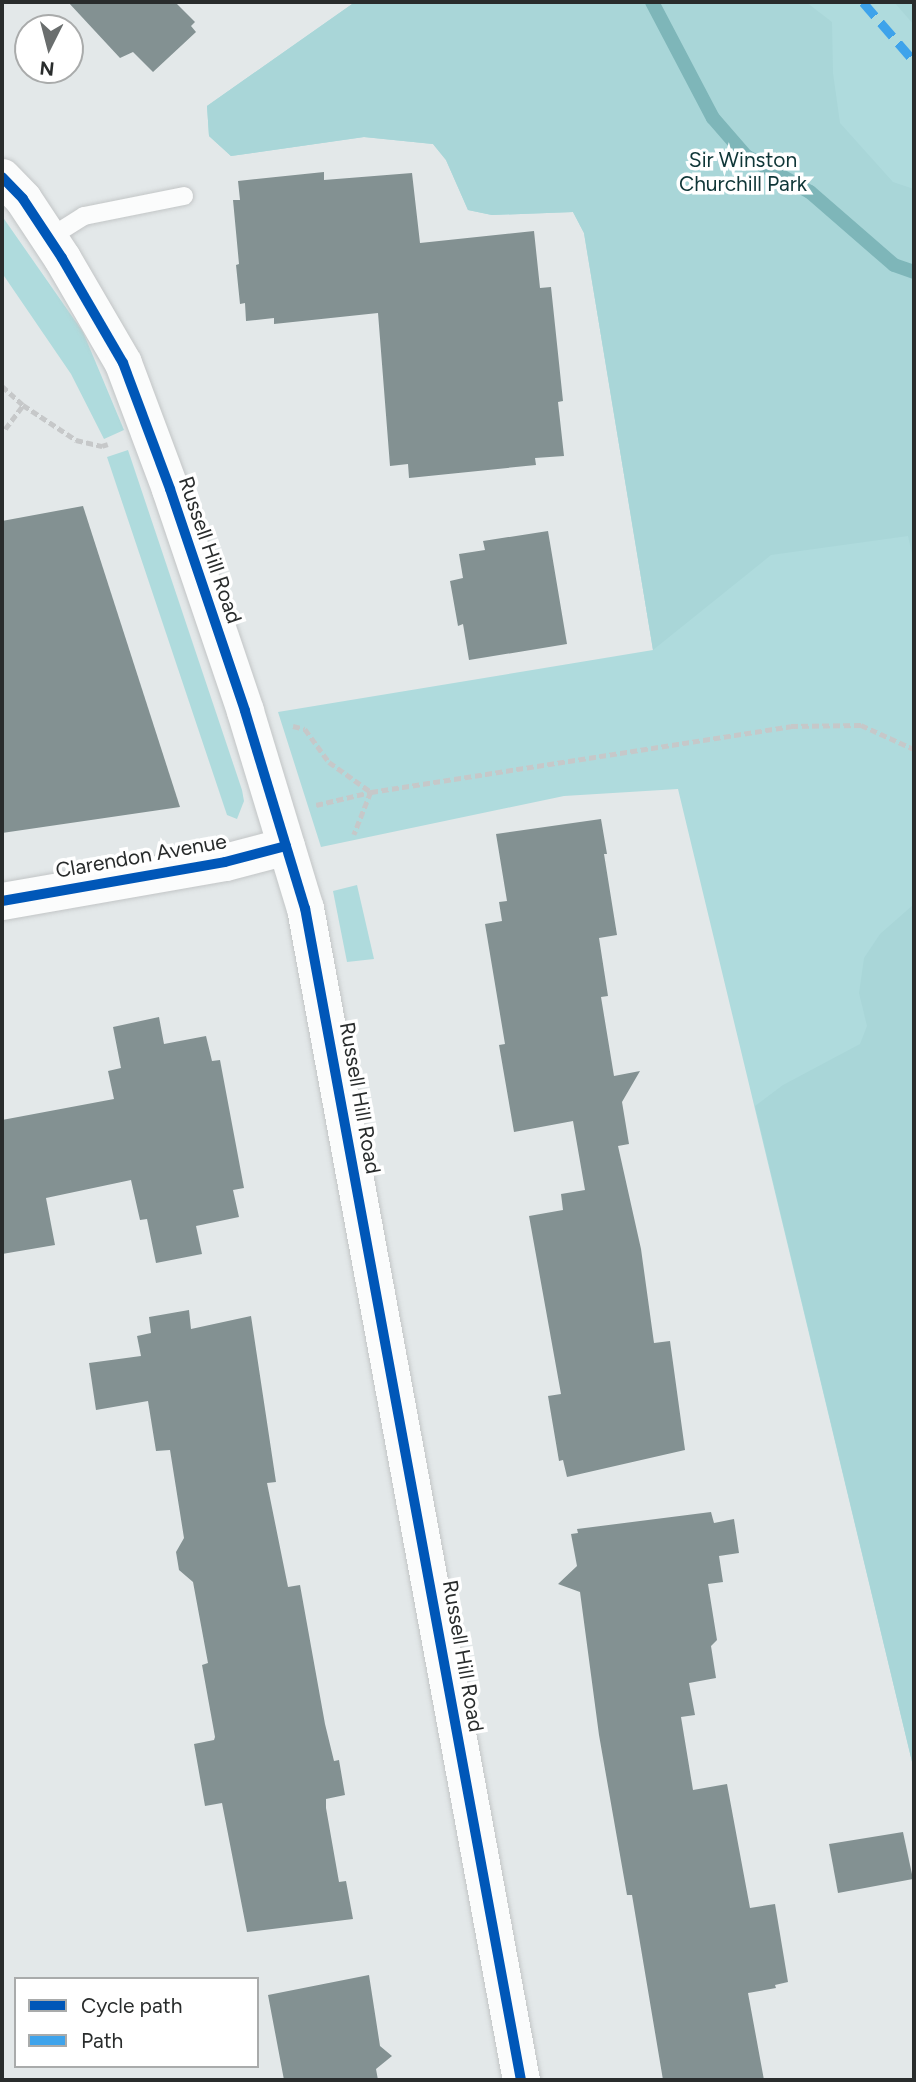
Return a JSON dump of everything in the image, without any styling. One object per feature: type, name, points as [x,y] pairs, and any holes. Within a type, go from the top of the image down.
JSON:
[{"type":"street","name":"Russell Hill Road","points":[[2,177],[23,198],[96,312],[123,363],[245,711],[305,908],[521,2080]]},
{"type":"street","name":"Clarendon Avenue","points":[[2,901],[225,862],[286,846]]},
{"type":"lane","points":[[49,238],[84,216],[184,196]]},
{"type":"path","points":[[2,386],[23,405],[76,440],[102,446],[148,430]]},
{"type":"path","points":[[5,429],[23,405]]},
{"type":"path","points":[[245,711],[305,729],[329,762],[371,792]]},
{"type":"path","points":[[312,806],[371,792],[791,726],[861,725],[914,749]]},
{"type":"path","points":[[354,835],[371,792]]},
{"type":"green space","name":"Sir Winston Churchill Park","points":[[355,2],[914,2],[914,1770],[678,789],[564,796],[321,847],[278,712],[653,650],[584,233],[573,212],[492,215],[468,210],[446,160],[433,144],[364,137],[231,156],[209,136],[207,106]]},
{"type":"green space","points":[[355,2],[806,2],[832,22],[833,73],[840,123],[893,182],[914,189],[914,563],[908,536],[771,555],[653,650],[584,233],[573,212],[492,215],[468,210],[446,160],[433,144],[364,137],[231,156],[209,136],[207,106]]},
{"type":"green space","points":[[894,2],[914,2],[914,25]]},
{"type":"green space","points":[[2,216],[83,332],[124,430],[104,439],[71,374],[2,273]]},
{"type":"green space","points":[[128,450],[242,790],[244,801],[237,819],[227,815],[107,457]]},
{"type":"green space","points":[[357,885],[374,959],[347,962],[333,891]]},
{"type":"green space","points":[[913,905],[914,1770],[755,1106],[783,1085],[860,1044],[867,1026],[859,993],[864,958],[880,934]]},
{"type":"building","points":[[68,2],[175,2],[195,22],[191,26],[196,32],[153,72],[133,52],[120,58],[84,19],[84,14],[79,14]]},
{"type":"building","points":[[324,172],[324,180],[412,173],[420,243],[534,231],[540,288],[551,287],[563,401],[558,402],[564,456],[535,458],[536,465],[409,478],[408,464],[390,466],[378,313],[274,324],[274,318],[246,321],[245,303],[240,304],[236,265],[239,264],[233,200],[240,200],[238,181]]},
{"type":"building","points":[[83,506],[180,807],[2,833],[2,521]]},
{"type":"building","points":[[548,531],[567,644],[469,660],[463,624],[458,626],[450,581],[463,578],[459,554],[485,550],[483,541]]},
{"type":"building","points":[[601,819],[617,935],[599,938],[608,996],[601,997],[614,1076],[640,1071],[622,1102],[629,1144],[618,1146],[641,1249],[654,1343],[670,1341],[685,1450],[567,1477],[563,1460],[559,1461],[548,1396],[561,1394],[529,1216],[563,1210],[561,1194],[585,1190],[573,1121],[514,1132],[499,1045],[505,1044],[485,924],[502,921],[499,902],[507,901],[496,834]]},
{"type":"building","points":[[159,1017],[164,1044],[206,1036],[212,1061],[220,1060],[244,1188],[233,1190],[239,1217],[196,1226],[202,1254],[156,1263],[147,1219],[140,1220],[131,1180],[46,1198],[55,1245],[2,1254],[2,1120],[114,1099],[108,1071],[121,1068],[113,1027]]},
{"type":"building","points":[[189,1310],[191,1329],[251,1316],[276,1482],[267,1483],[288,1587],[300,1585],[325,1724],[334,1761],[339,1760],[345,1795],[326,1799],[326,1808],[339,1882],[346,1881],[353,1919],[247,1932],[222,1803],[205,1806],[194,1744],[214,1740],[215,1737],[202,1665],[208,1663],[193,1582],[179,1570],[176,1552],[184,1538],[170,1450],[156,1451],[148,1401],[96,1410],[89,1363],[141,1356],[137,1336],[151,1333],[149,1317]]},
{"type":"building","points":[[711,1512],[714,1523],[734,1519],[739,1553],[719,1556],[723,1582],[708,1584],[717,1640],[711,1646],[716,1678],[689,1683],[695,1715],[681,1717],[693,1790],[727,1784],[750,1908],[775,1904],[788,1982],[775,1985],[776,1988],[748,1993],[764,2080],[663,2080],[632,1895],[627,1895],[599,1735],[580,1592],[558,1584],[577,1566],[571,1534],[578,1533],[577,1529]]},
{"type":"building","points":[[903,1832],[913,1879],[838,1893],[829,1844]]},
{"type":"building","points":[[369,1975],[380,2046],[392,2056],[376,2069],[378,2080],[284,2080],[268,1995]]},
{"type":"waterway","points":[[652,2],[713,118],[746,156],[810,192],[894,265],[914,272]]},
{"type":"marked path","points":[[863,2],[914,61]]},
{"type":"cycle path","points":[[2,177],[23,199],[62,258],[123,363],[170,489],[245,711],[305,908],[521,2080]]},
{"type":"cycle path","points":[[2,901],[225,862],[286,846]]}]
